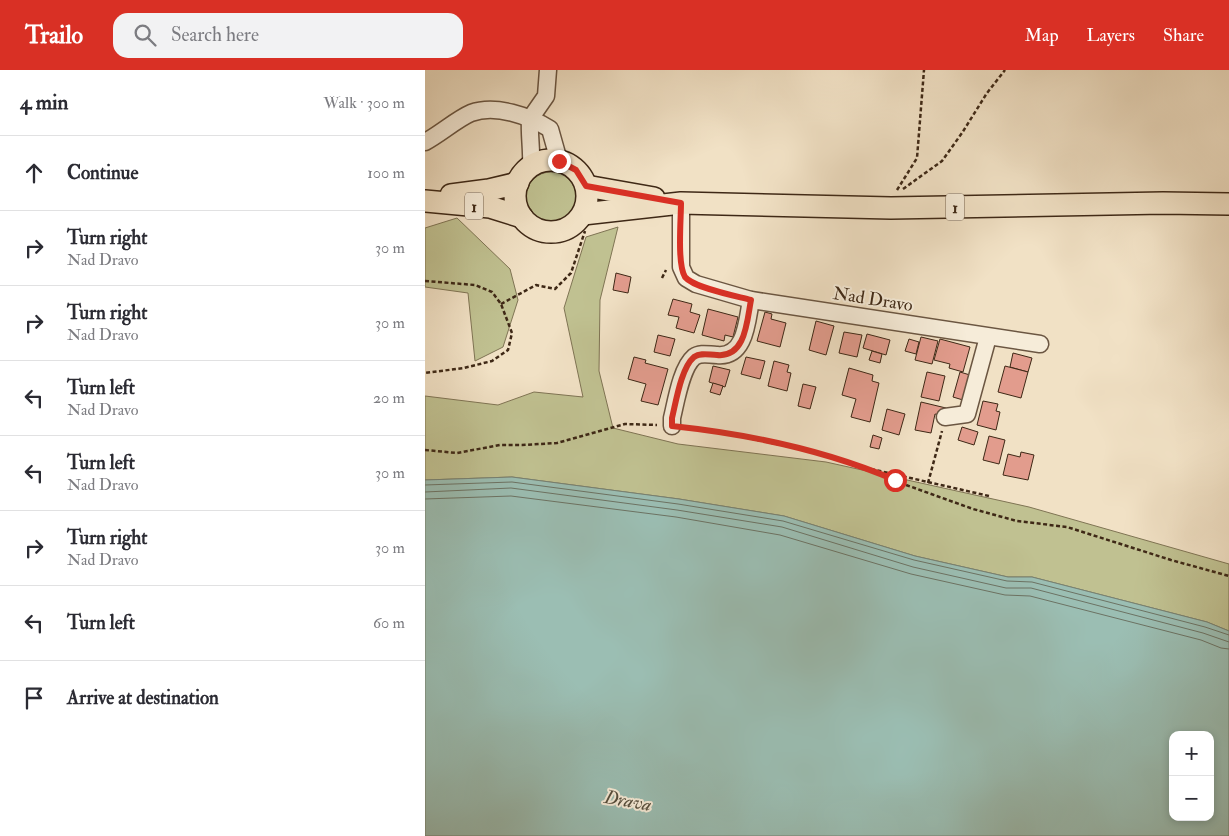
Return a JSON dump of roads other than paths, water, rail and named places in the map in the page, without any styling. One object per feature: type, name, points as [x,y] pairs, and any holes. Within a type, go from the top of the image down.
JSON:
[{"type":"main road","points":[[523,224],[516,204],[515,194],[523,174],[539,162],[566,158],[576,170],[589,180],[585,220]]},
{"type":"main road","name":"1","points":[[589,180],[681,203]]},
{"type":"main road","name":"1","points":[[425,200],[489,190],[518,183]]},
{"type":"main road","name":"1","points":[[425,200],[490,207],[523,224],[542,231],[552,232],[570,227],[578,221],[681,203],[891,208],[1163,203],[1229,204]]},
{"type":"street","points":[[549,70],[546,96],[550,129],[566,158]]},
{"type":"street","points":[[531,167],[530,119],[546,96]]},
{"type":"street","points":[[425,142],[470,113],[487,109],[507,112],[530,119],[550,129]]},
{"type":"street","name":"Nad Dravo","points":[[681,203],[681,267],[686,278],[696,284],[751,300],[1040,344]]},
{"type":"street","points":[[672,426],[672,418],[685,370],[693,358],[701,354],[721,356],[732,353],[739,346],[743,340],[751,300]]},
{"type":"street","points":[[945,417],[967,414],[988,337]]},
{"type":"water","name":"Drava","points":[[512,477],[679,499],[784,516],[915,556],[1008,577],[1032,577],[1207,622],[1229,631],[1229,836],[425,836],[425,480]]}]
